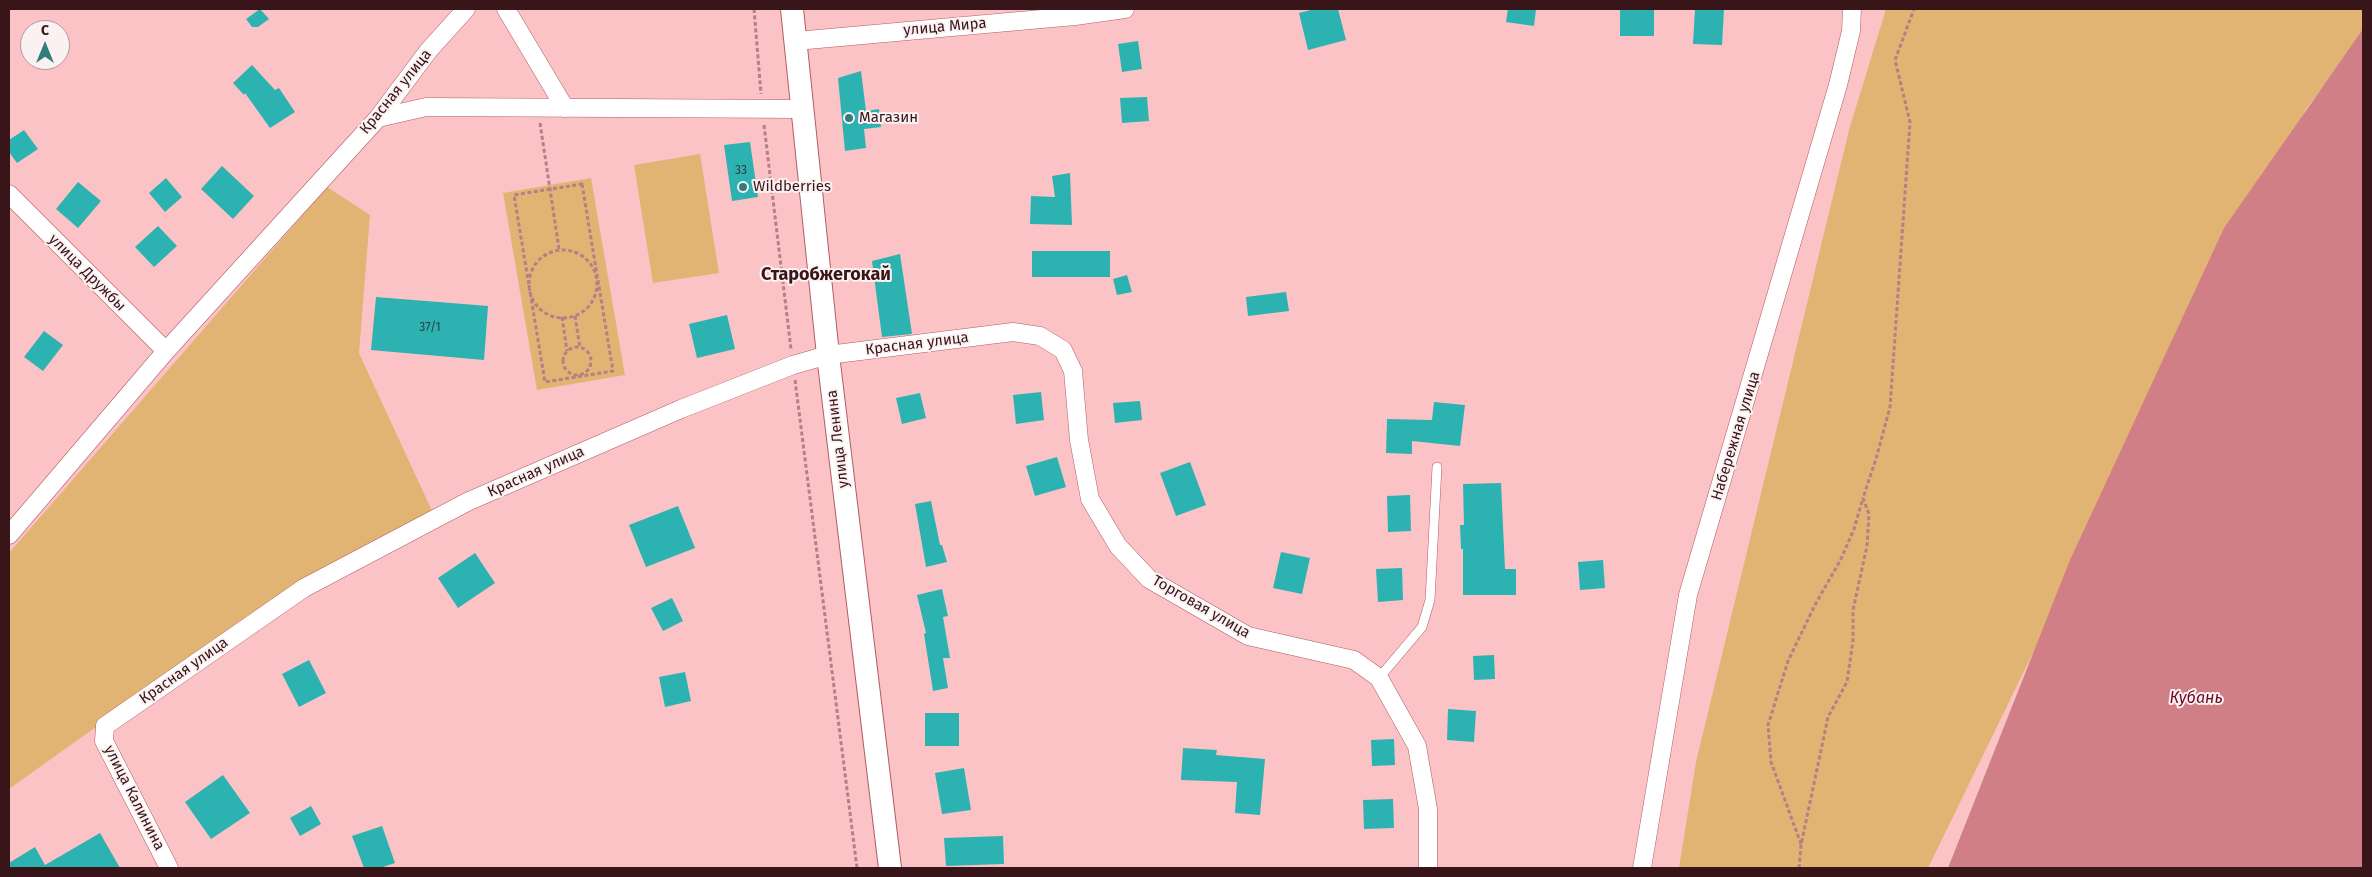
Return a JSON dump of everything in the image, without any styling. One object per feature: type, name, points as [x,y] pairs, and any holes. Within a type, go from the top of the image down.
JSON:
[{"type":"street","name":"Красная улица","points":[[9,535],[166,351],[378,118],[429,50],[466,9]]},
{"type":"street","points":[[506,9],[565,108]]},
{"type":"street","name":"улица Ленина","points":[[792,9],[804,109],[828,355],[890,868]]},
{"type":"street","name":"улица Мира","points":[[796,41],[1075,16],[1125,9]]},
{"type":"street","name":"Набережная улица","points":[[1642,868],[1688,595],[1838,84],[1850,32],[1852,9]]},
{"type":"street","points":[[378,118],[426,107],[804,109]]},
{"type":"street","name":"улица Дружбы","points":[[9,194],[166,351]]},
{"type":"street","name":"Красная улица","points":[[105,726],[304,588],[329,574],[467,502],[681,409],[793,365],[828,355],[1013,332]]},
{"type":"street","name":"Торговая улица","points":[[1013,332],[1040,336],[1063,350],[1073,371],[1079,440],[1090,499],[1118,546],[1149,579],[1248,636],[1354,660],[1379,678],[1417,746],[1428,809],[1428,868]]},
{"type":"street","name":"улица Калинина","points":[[105,726],[104,741],[169,868]]},
{"type":"lane","points":[[1379,678],[1422,627],[1430,600],[1437,467]]},
{"type":"path","points":[[754,9],[762,109],[857,868]]},
{"type":"path","points":[[1801,844],[1771,762],[1768,725],[1788,661],[1815,605],[1841,559],[1854,529],[1890,407],[1910,122],[1896,60],[1914,9]]},
{"type":"path","points":[[538,108],[559,250]]},
{"type":"path","points":[[582,184],[597,276],[613,371],[545,382],[514,195],[582,184]]},
{"type":"path","points":[[559,250],[576,252],[589,261],[597,276],[597,292],[589,307],[575,316],[562,317],[544,312],[532,300],[529,284],[533,268],[544,255],[559,250]]},
{"type":"path","points":[[575,316],[580,348]]},
{"type":"path","points":[[562,317],[567,352],[563,362],[565,369],[570,374],[578,376],[585,374],[590,368],[592,361],[590,354],[580,348],[570,349],[567,352]]},
{"type":"path","points":[[1799,868],[1801,844],[1828,717],[1847,682],[1853,641],[1853,610],[1867,546],[1869,514],[1863,498]]},
{"type":"shaded area","points":[[1886,9],[2363,9],[2363,34],[2306,109],[2154,405],[1928,868],[1679,868],[1696,762],[1849,130]]},
{"type":"shaded area","points":[[700,154],[719,273],[653,283],[634,165]]},
{"type":"shaded area","points":[[591,178],[625,375],[537,390],[503,193]]},
{"type":"shaded area","points":[[327,187],[370,215],[359,353],[433,513],[271,602],[9,789],[9,553]]},
{"type":"water","name":"Кубань","points":[[2363,29],[2363,868],[1948,868],[2070,560],[2224,228]]},
{"type":"building","points":[[260,9],[269,19],[258,27],[252,27],[246,19]]},
{"type":"building","points":[[1315,9],[1338,9],[1346,40],[1308,50],[1299,13]]},
{"type":"building","points":[[1508,9],[1536,9],[1534,26],[1506,22]]},
{"type":"building","points":[[1620,9],[1654,9],[1654,36],[1620,36]]},
{"type":"building","points":[[1695,9],[1724,9],[1722,45],[1693,44]]},
{"type":"building","points":[[1138,41],[1142,69],[1122,72],[1118,44]]},
{"type":"building","points":[[252,65],[275,90],[279,88],[295,112],[270,128],[245,93],[244,95],[233,83]]},
{"type":"building","points":[[861,71],[866,111],[879,109],[881,127],[864,129],[866,148],[845,151],[838,78]]},
{"type":"building","points":[[1147,97],[1149,121],[1122,123],[1120,98]]},
{"type":"building","points":[[24,130],[38,149],[17,163],[9,152],[9,140]]},
{"type":"building","points":[[750,142],[758,197],[732,201],[724,145]]},
{"type":"building","points":[[222,166],[254,196],[233,219],[201,189]]},
{"type":"building","points":[[1070,173],[1072,225],[1030,224],[1031,196],[1055,197],[1052,176]]},
{"type":"building","points":[[166,178],[182,197],[165,212],[149,193]]},
{"type":"building","points":[[78,182],[101,201],[78,228],[56,209]]},
{"type":"building","points":[[158,226],[177,246],[154,267],[135,247]]},
{"type":"building","points":[[1032,251],[1110,251],[1110,277],[1032,277]]},
{"type":"building","points":[[900,254],[912,334],[882,337],[872,261]]},
{"type":"building","points":[[1127,275],[1132,292],[1117,295],[1113,279]]},
{"type":"building","points":[[1286,292],[1289,311],[1248,316],[1246,297]]},
{"type":"building","points":[[376,297],[488,306],[484,360],[371,350]]},
{"type":"building","points":[[727,315],[735,349],[697,358],[689,324]]},
{"type":"building","points":[[44,331],[63,345],[43,371],[24,357]]},
{"type":"building","points":[[1041,392],[1044,420],[1016,424],[1013,395]]},
{"type":"building","points":[[920,393],[926,418],[902,424],[896,398]]},
{"type":"building","points":[[1140,401],[1142,420],[1115,423],[1113,403]]},
{"type":"building","points":[[1434,402],[1465,405],[1460,446],[1412,441],[1412,454],[1386,453],[1387,419],[1432,420]]},
{"type":"building","points":[[1057,457],[1066,487],[1035,496],[1026,466]]},
{"type":"building","points":[[1190,462],[1206,505],[1176,516],[1160,473]]},
{"type":"building","points":[[1501,483],[1505,569],[1516,569],[1516,595],[1463,595],[1463,549],[1461,549],[1460,525],[1464,525],[1463,484]]},
{"type":"building","points":[[1410,495],[1411,531],[1388,532],[1387,496]]},
{"type":"building","points":[[931,501],[940,545],[942,545],[947,562],[926,567],[915,504]]},
{"type":"building","points":[[678,506],[695,548],[646,567],[629,525]]},
{"type":"building","points":[[1281,552],[1310,558],[1302,594],[1273,588]]},
{"type":"building","points":[[475,553],[495,583],[458,608],[438,578]]},
{"type":"building","points":[[1603,560],[1605,588],[1580,590],[1578,562]]},
{"type":"building","points":[[1402,568],[1403,600],[1378,602],[1376,569]]},
{"type":"building","points":[[942,589],[948,616],[943,617],[950,658],[943,658],[948,688],[933,691],[924,634],[926,633],[917,595]]},
{"type":"building","points":[[672,598],[683,621],[663,631],[651,608]]},
{"type":"building","points":[[1494,655],[1495,679],[1474,680],[1473,656]]},
{"type":"building","points":[[309,660],[326,693],[299,707],[282,674]]},
{"type":"building","points":[[685,672],[691,701],[665,707],[659,677]]},
{"type":"building","points":[[1448,709],[1476,711],[1474,742],[1447,740]]},
{"type":"building","points":[[925,713],[959,713],[959,746],[925,746]]},
{"type":"building","points":[[1394,739],[1395,765],[1372,766],[1371,740]]},
{"type":"building","points":[[1183,748],[1217,750],[1216,755],[1265,759],[1260,815],[1235,813],[1237,782],[1181,780]]},
{"type":"building","points":[[964,768],[971,810],[942,814],[935,773]]},
{"type":"building","points":[[223,775],[250,813],[211,839],[185,802]]},
{"type":"building","points":[[1393,799],[1394,828],[1364,829],[1363,800]]},
{"type":"building","points":[[311,806],[321,824],[300,836],[290,818]]},
{"type":"building","points":[[382,826],[395,863],[380,868],[364,868],[352,836]]},
{"type":"building","points":[[100,833],[120,868],[9,868],[9,863],[35,847],[45,865]]},
{"type":"building","points":[[1003,836],[1004,864],[946,866],[944,838]]},
{"type":"place","name":"Магазин","points":[[849,118]]},
{"type":"place","name":"Wildberries","points":[[743,187]]},
{"type":"district","name":"Старобжегокай","points":[[826,275]]}]
